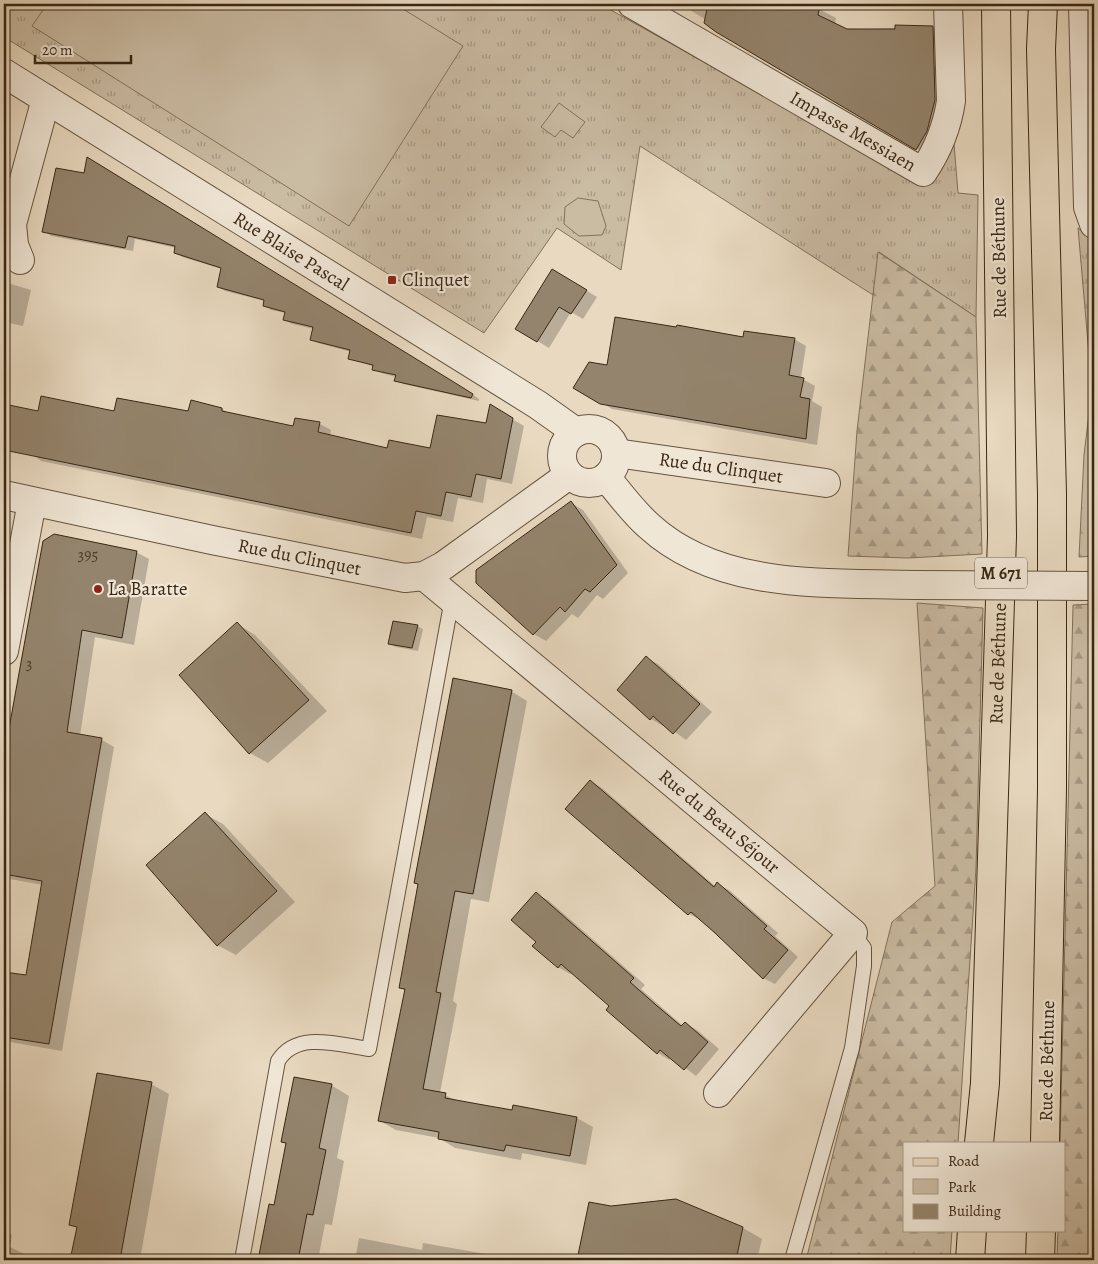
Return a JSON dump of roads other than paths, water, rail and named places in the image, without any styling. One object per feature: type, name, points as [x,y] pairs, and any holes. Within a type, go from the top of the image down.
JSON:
[{"type":"main road","name":"Rue de Béthune","points":[[980,1142],[985,1073],[1002,536],[996,4]]},
{"type":"main road","name":"Rue de Béthune","points":[[1043,4],[1042,49],[1052,494],[1052,779],[1045,1142]]},
{"type":"main road","name":"Rue de Béthune","points":[[1042,49],[1050,4]]},
{"type":"main road","points":[[970,1260],[972,1232]]},
{"type":"main road","points":[[1040,1260],[1041,1232]]},
{"type":"street","name":"Impasse Messiaen","points":[[632,4],[923,172],[938,150],[949,118],[951,101],[948,4]]},
{"type":"street","points":[[1083,4],[1088,207],[1094,224]]},
{"type":"street","name":"Rue Blaise Pascal","points":[[4,73],[538,404],[576,432]]},
{"type":"street","points":[[20,260],[14,245],[12,224],[46,99]]},
{"type":"street","points":[[611,465],[590,484],[581,482],[569,475],[562,463],[562,450],[566,441],[576,432],[588,429],[602,432],[612,441],[611,465],[656,532],[690,553],[734,570],[782,580],[916,585],[1094,586]]},
{"type":"street","name":"Rue du Clinquet","points":[[611,465],[826,483]]},
{"type":"street","name":"Rue du Clinquet","points":[[4,495],[397,577],[424,576],[463,552],[569,475]]},
{"type":"street","points":[[4,651],[32,502]]},
{"type":"street","name":"Rue du Beau Séjour","points":[[424,576],[854,932]]},
{"type":"street","points":[[718,1093],[854,932]]},
{"type":"lane","points":[[242,1260],[278,1061],[293,1045],[308,1041],[369,1050],[452,599]]},
{"type":"lane","points":[[792,1260],[852,1048],[864,966],[864,948],[854,932]]},
{"type":"place","name":"Clinquet","points":[[392,280]]},
{"type":"place","name":"La Baratte","points":[[98,589]]}]
